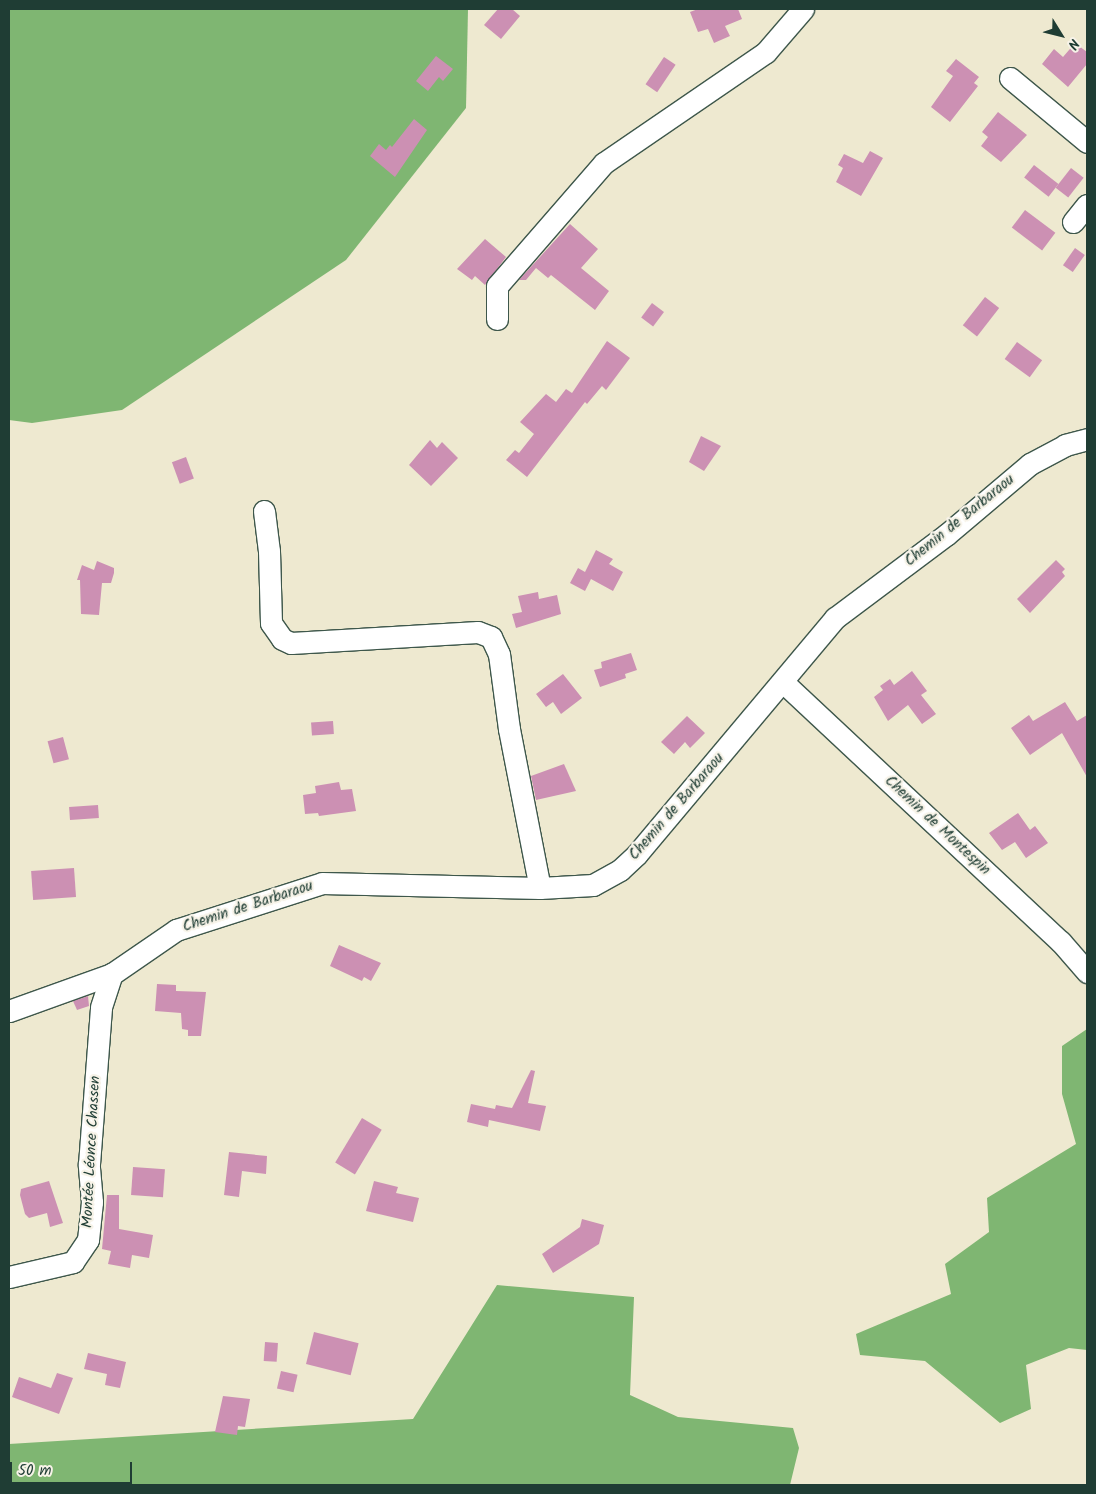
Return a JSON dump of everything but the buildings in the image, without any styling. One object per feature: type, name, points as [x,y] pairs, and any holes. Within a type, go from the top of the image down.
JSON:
[{"type":"street","points":[[497,319],[497,286],[604,163],[766,52],[803,9]]},
{"type":"street","points":[[1010,78],[1087,142]]},
{"type":"street","points":[[1073,222],[1087,205]]},
{"type":"street","name":"Chemin de Barbaraou","points":[[9,1011],[112,974],[176,930],[322,883],[540,888],[593,886],[620,870],[637,854],[784,683],[821,632],[836,618],[946,535],[1030,464],[1065,445],[1087,439]]},
{"type":"street","points":[[264,511],[269,551],[271,623],[282,639],[291,643],[478,632],[491,637],[499,654],[509,729],[540,888]]},
{"type":"street","name":"Chemin de Montespin","points":[[784,683],[1061,942],[1087,972]]},
{"type":"street","name":"Montée Léonce Chassen","points":[[9,1277],[73,1262],[88,1240],[92,1202],[89,1164],[101,1007],[112,974]]},
{"type":"green space","points":[[9,9],[468,9],[466,108],[346,260],[122,410],[32,423],[9,420]]},
{"type":"green space","points":[[1087,1029],[1087,1350],[1069,1348],[1026,1365],[1031,1409],[1000,1423],[925,1361],[860,1355],[856,1334],[951,1294],[945,1264],[989,1232],[987,1198],[1076,1144],[1062,1094],[1062,1046]]},
{"type":"green space","points":[[497,1285],[634,1297],[630,1395],[678,1417],[793,1428],[799,1448],[790,1485],[9,1485],[9,1444],[413,1419]]}]
